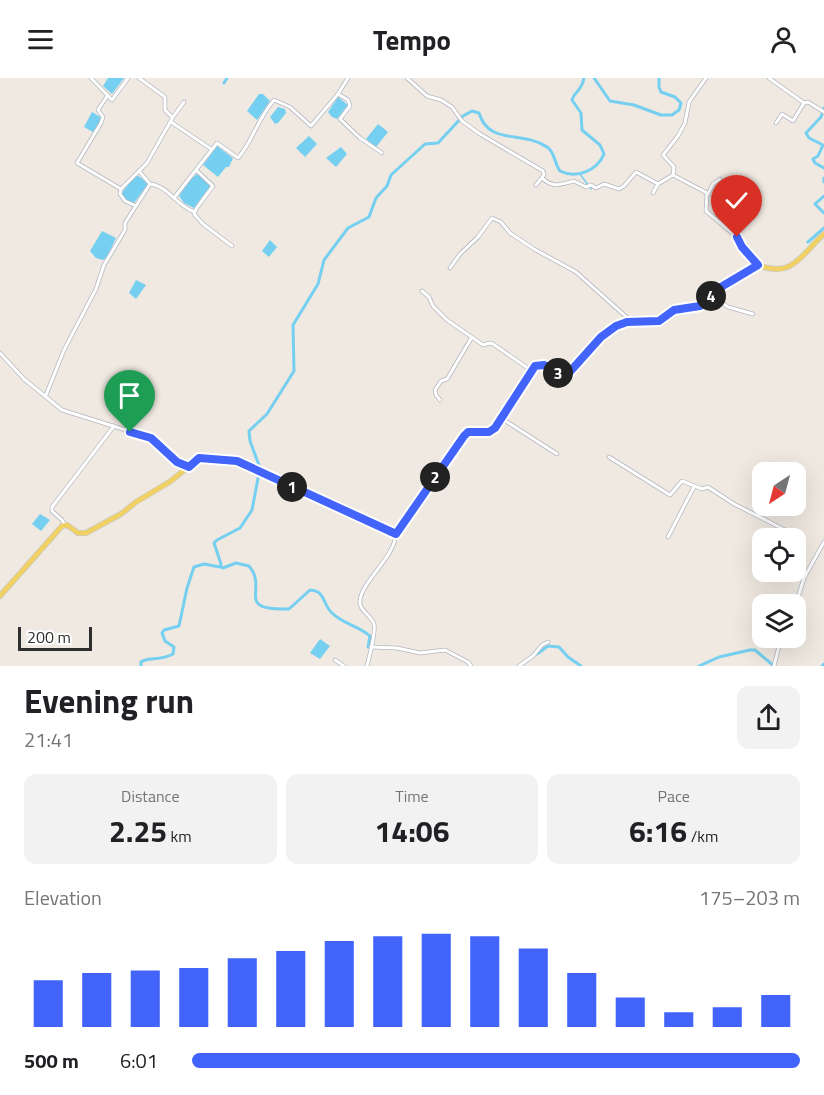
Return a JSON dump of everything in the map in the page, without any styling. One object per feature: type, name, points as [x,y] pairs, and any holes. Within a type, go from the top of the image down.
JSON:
[{"type":"main road","points":[[0,596],[65,525],[80,533],[86,533],[159,489],[199,458],[237,461],[396,534],[464,436],[468,432],[489,432],[495,428],[537,365],[542,364],[567,375],[601,337],[616,326],[632,322],[659,321],[674,310],[700,306],[721,287],[758,265],[775,270],[788,268],[824,234]]},
{"type":"street","points":[[91,78],[112,100],[128,78]]},
{"type":"street","points":[[139,78],[165,97],[165,110],[173,117]]},
{"type":"street","points":[[174,198],[217,143],[238,158],[258,129],[260,119],[274,99],[290,107],[311,126],[338,94],[348,78]]},
{"type":"street","points":[[407,78],[427,96],[441,100],[452,107],[462,121],[480,134],[543,171],[544,175],[536,185]]},
{"type":"street","points":[[673,175],[674,167],[663,155],[678,136],[685,123],[689,102],[706,78]]},
{"type":"street","points":[[769,78],[804,103],[808,102],[823,111]]},
{"type":"street","points":[[338,94],[348,100],[350,106],[340,119],[360,138],[382,153]]},
{"type":"street","points":[[108,95],[98,110],[104,117],[77,163],[121,189]]},
{"type":"street","points":[[136,207],[123,199],[120,194],[121,189],[147,163],[170,121],[184,102]]},
{"type":"street","points":[[776,123],[782,114],[793,121],[804,103]]},
{"type":"street","points":[[170,121],[212,149]]},
{"type":"street","points":[[139,171],[150,184],[166,190],[184,208],[195,212]]},
{"type":"street","points":[[196,171],[209,180],[213,186],[195,212],[196,218],[232,246]]},
{"type":"street","points":[[542,178],[550,184],[566,185],[574,181],[596,188],[604,184],[621,189],[636,172],[658,184]]},
{"type":"street","points":[[653,193],[658,184],[673,175]]},
{"type":"street","points":[[673,175],[708,194]]},
{"type":"street","points":[[720,179],[713,184],[708,194],[706,211],[737,237],[742,247],[758,265]]},
{"type":"street","points":[[46,395],[64,350],[96,289],[104,265],[125,230],[125,223],[150,184]]},
{"type":"street","points":[[450,268],[459,254],[478,237],[492,218],[505,225],[510,233],[525,243],[576,272],[632,322]]},
{"type":"street","points":[[422,291],[447,320],[483,345],[493,344],[532,370]]},
{"type":"street","points":[[712,295],[728,307],[753,314]]},
{"type":"street","points":[[440,400],[435,395],[435,390],[441,381],[447,379],[472,337]]},
{"type":"street","points":[[0,353],[24,379],[62,410],[151,438],[177,462],[192,464]]},
{"type":"street","points":[[501,418],[557,454]]},
{"type":"street","points":[[65,525],[63,520],[52,511],[53,506],[114,426]]},
{"type":"street","points":[[609,457],[670,495],[682,481],[694,487],[710,488],[734,504],[781,528]]},
{"type":"street","points":[[668,537],[694,487]]},
{"type":"street","points":[[367,666],[374,624],[360,606],[359,601],[392,548],[396,534]]},
{"type":"street","points":[[799,594],[804,578],[824,542]]},
{"type":"street","points":[[519,666],[548,642]]},
{"type":"street","points":[[371,647],[397,648],[420,653],[445,650],[468,662],[471,666]]},
{"type":"street","points":[[775,665],[779,648]]},
{"type":"street","points":[[335,660],[344,666]]},
{"type":"water","points":[[108,78],[124,78],[112,94],[103,86]]},
{"type":"water","points":[[259,94],[263,94],[270,101],[257,120],[247,111]]},
{"type":"water","points":[[338,97],[348,105],[337,119],[328,112]]},
{"type":"water","points":[[278,107],[285,109],[286,113],[275,124],[270,117]]},
{"type":"water","points":[[92,112],[102,118],[93,132],[84,127]]},
{"type":"water","points":[[378,124],[388,132],[376,147],[366,139]]},
{"type":"water","points":[[309,136],[317,144],[305,157],[296,148]]},
{"type":"water","points":[[217,146],[233,158],[229,167],[226,167],[218,177],[203,165]]},
{"type":"water","points":[[341,147],[347,154],[336,167],[326,158]]},
{"type":"water","points":[[197,174],[211,185],[194,208],[184,203],[179,196]]},
{"type":"water","points":[[135,175],[148,184],[134,203],[121,194]]},
{"type":"water","points":[[102,231],[116,238],[107,257],[103,260],[96,258],[90,251]]},
{"type":"water","points":[[270,240],[277,247],[269,257],[262,251]]},
{"type":"water","points":[[136,280],[146,285],[136,299],[129,293]]},
{"type":"water","points":[[40,514],[50,520],[41,531],[32,524]]},
{"type":"water","points":[[320,639],[330,646],[320,659],[310,653]]},
{"type":"waterway","points":[[224,83],[227,78]]},
{"type":"waterway","points":[[141,666],[141,662],[173,654],[174,647],[165,641],[162,633],[164,630],[179,626],[194,567],[204,564],[220,567],[214,543],[240,528],[252,510],[260,468],[250,441],[249,431],[267,414],[294,371],[293,325],[318,284],[324,260],[348,228],[369,217],[376,198],[387,186],[391,175],[425,144],[438,143],[463,116],[472,111],[479,113],[490,130],[498,134],[527,139],[547,147],[552,152],[560,171],[579,174],[591,169],[604,154],[600,145],[582,130],[581,113],[572,100],[584,78]]},
{"type":"waterway","points":[[594,78],[610,101],[634,105],[661,115],[672,115],[679,110],[681,103],[675,97],[661,92],[659,78]]},
{"type":"waterway","points":[[824,108],[821,117],[806,133],[809,138],[823,145],[818,156],[813,159],[815,163],[824,168]]},
{"type":"waterway","points":[[580,174],[591,189]]},
{"type":"waterway","points":[[824,196],[815,204],[824,213]]},
{"type":"waterway","points":[[808,242],[824,228]]},
{"type":"waterway","points":[[220,566],[223,568],[236,563],[249,566],[256,583],[257,602],[272,609],[289,609],[310,590],[319,593],[336,617],[370,636],[368,647]]},
{"type":"waterway","points":[[537,654],[548,646],[559,647],[581,666]]},
{"type":"waterway","points":[[699,666],[719,657],[750,650],[755,650],[774,666]]},
{"type":"route","points":[[130,432],[151,438],[177,462],[189,467],[199,458],[237,461],[389,533],[396,534],[464,436],[468,432],[489,432],[495,428],[535,366],[544,365],[562,375],[570,374],[601,337],[616,326],[627,322],[659,321],[674,310],[700,306],[721,287],[758,265],[742,247],[737,237]]}]
